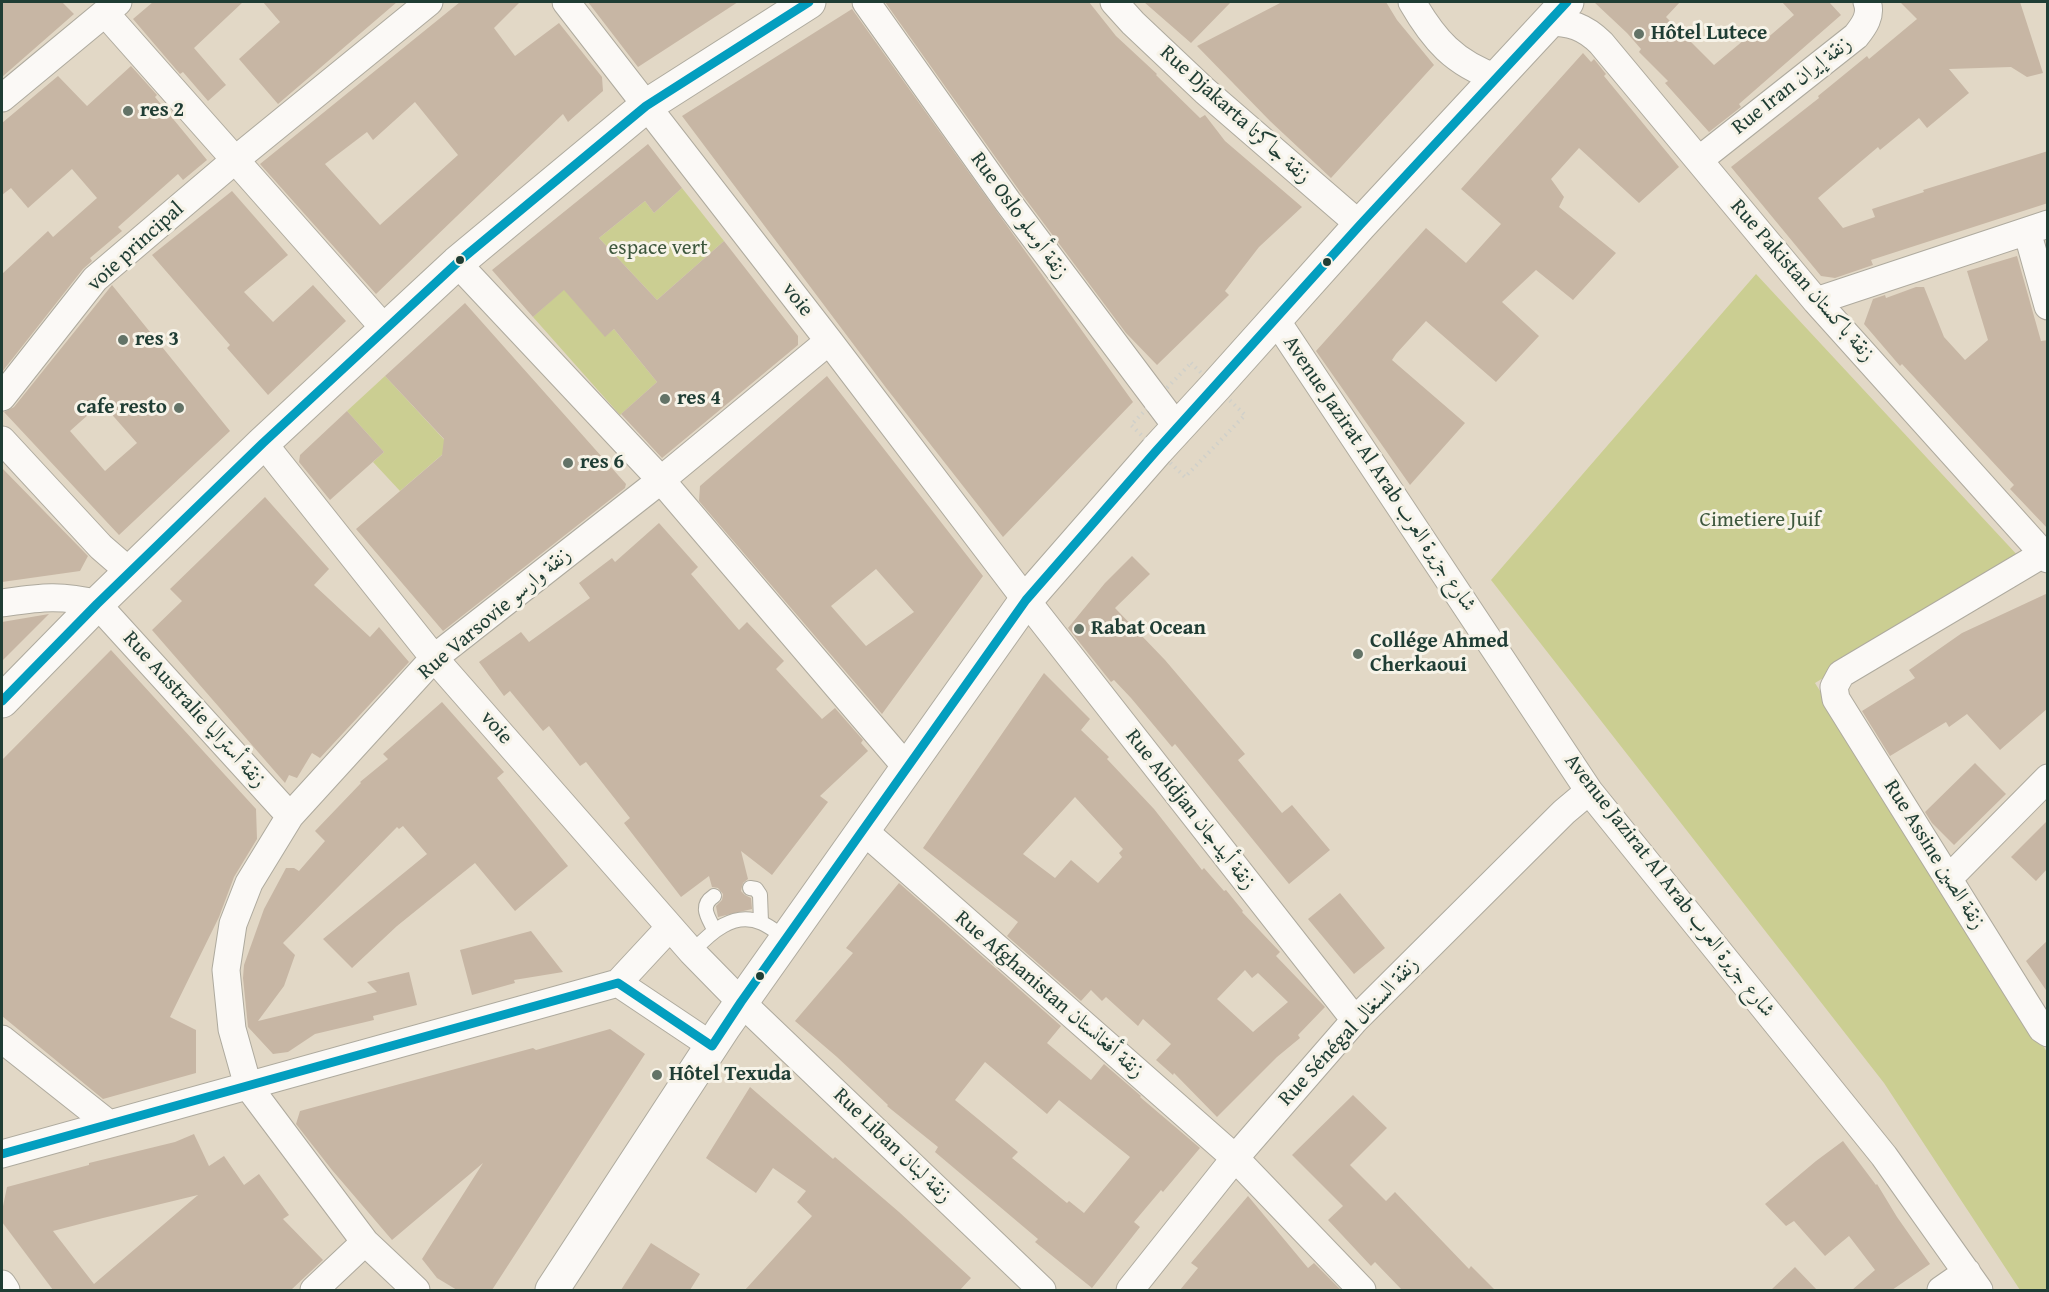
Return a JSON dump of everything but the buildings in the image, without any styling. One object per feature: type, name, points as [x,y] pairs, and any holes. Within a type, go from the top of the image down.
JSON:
[{"type":"street","name":"voie principal","points":[[2,397],[95,279],[234,160],[429,2]]},
{"type":"street","name":"voie","points":[[566,2],[1026,600]]},
{"type":"street","points":[[2,701],[97,604],[263,443],[457,263],[646,106],[809,2]]},
{"type":"street","name":"Rue Oslo زنقة أوسلو","points":[[866,2],[1008,202],[1177,427]]},
{"type":"street","name":"Rue Djakarta زنقة جاكرتا","points":[[1114,2],[1205,91],[1359,225]]},
{"type":"street","points":[[1412,2],[1429,30],[1448,51],[1480,72],[1497,78]]},
{"type":"street","name":"Rue Iran زنقة إيران","points":[[1699,160],[1856,36],[1865,25],[1869,8],[1867,2]]},
{"type":"street","points":[[2,98],[112,7],[234,160],[386,329]]},
{"type":"street","points":[[552,1290],[741,1002],[774,930],[864,831],[1026,600],[1177,427],[1276,320],[1359,225],[1558,12]]},
{"type":"street","name":"Rue Pakistan زنقة باكستان","points":[[1558,12],[1563,22],[1591,32],[1601,43],[1816,301],[2046,554]]},
{"type":"street","points":[[1816,301],[2037,227],[2048,306]]},
{"type":"street","points":[[457,263],[661,480],[908,769]]},
{"type":"street","name":"Avenue Jazirat Al Arab شارع جزيرة العرب","points":[[1276,320],[1589,791],[1884,1156],[1973,1281]]},
{"type":"street","name":"Rue Varsovie زنقة وارسو","points":[[248,1086],[232,1029],[226,970],[234,924],[249,883],[291,816],[434,658],[661,480],[829,341]]},
{"type":"street","points":[[2,440],[101,547],[131,573]]},
{"type":"street","name":"voie","points":[[263,443],[434,658],[692,952],[741,1002]]},
{"type":"street","name":"Rue Assine زنقة الصين","points":[[2046,554],[1841,674],[1834,687],[1836,699],[2042,1029],[2048,1033]]},
{"type":"street","points":[[2,603],[52,596],[75,598],[97,604]]},
{"type":"street","name":"Rue Abidjan زنقة أبيدجان","points":[[1026,600],[1355,1020]]},
{"type":"street","name":"Rue Australie زنقة أستراليا","points":[[97,604],[291,816]]},
{"type":"street","points":[[1949,878],[2048,778]]},
{"type":"street","name":"Rue Sénégal زنقة السنغال","points":[[1130,1290],[1235,1158],[1355,1020],[1564,812],[1589,791]]},
{"type":"street","name":"Rue Afghanistan زنقة أفغانستان","points":[[864,831],[1235,1158],[1362,1290]]},
{"type":"street","points":[[2,1154],[618,983],[670,927]]},
{"type":"street","points":[[618,983],[712,1046]]},
{"type":"street","name":"Rue Liban زنقة لبنان","points":[[741,1002],[1042,1290]]},
{"type":"street","points":[[2,1040],[109,1124]]},
{"type":"street","points":[[248,1086],[365,1242],[416,1290]]},
{"type":"street","points":[[314,1290],[365,1242]]},
{"type":"street","points":[[1941,1290],[1973,1281]]},
{"type":"street","points":[[2,1284],[6,1290]]},
{"type":"lane","points":[[750,888],[756,889],[760,895],[774,930]]},
{"type":"lane","points":[[714,896],[706,903],[705,908],[714,929]]},
{"type":"lane","points":[[692,952],[714,929],[732,921],[742,920],[774,930]]},
{"type":"green space","name":"espace vert","points":[[682,188],[724,241],[657,300],[599,238],[645,201],[654,213]]},
{"type":"green space","name":"Cimetiere Juif","points":[[1756,274],[2020,558],[1815,683],[2047,1052],[2047,1290],[2020,1290],[1884,1083],[1491,580]]},
{"type":"green space","name":"espace vert","points":[[564,289],[605,336],[614,329],[657,382],[620,415],[533,317]]},
{"type":"green space","points":[[385,376],[451,447],[400,491],[373,462],[384,452],[347,411]]},
{"type":"transit line","points":[[2,701],[97,604],[263,443],[457,263],[646,106],[809,2]]},
{"type":"transit line","points":[[2,1154],[618,983],[712,1046],[1026,600],[1157,450],[1360,225],[1567,2]]},
{"type":"place","name":"Hôtel Lutece","points":[[1639,34]]},
{"type":"place","name":"res 2","points":[[128,111]]},
{"type":"place","name":"res 3","points":[[123,340]]},
{"type":"place","name":"res 4","points":[[665,399]]},
{"type":"place","name":"cafe resto","points":[[179,408]]},
{"type":"place","name":"res 6","points":[[568,463]]},
{"type":"place","name":"Rabat Ocean","points":[[1079,629]]},
{"type":"place","name":"Collége Ahmed Cherkaoui","points":[[1358,654]]},
{"type":"place","name":"Hôtel Texuda","points":[[657,1075]]}]
